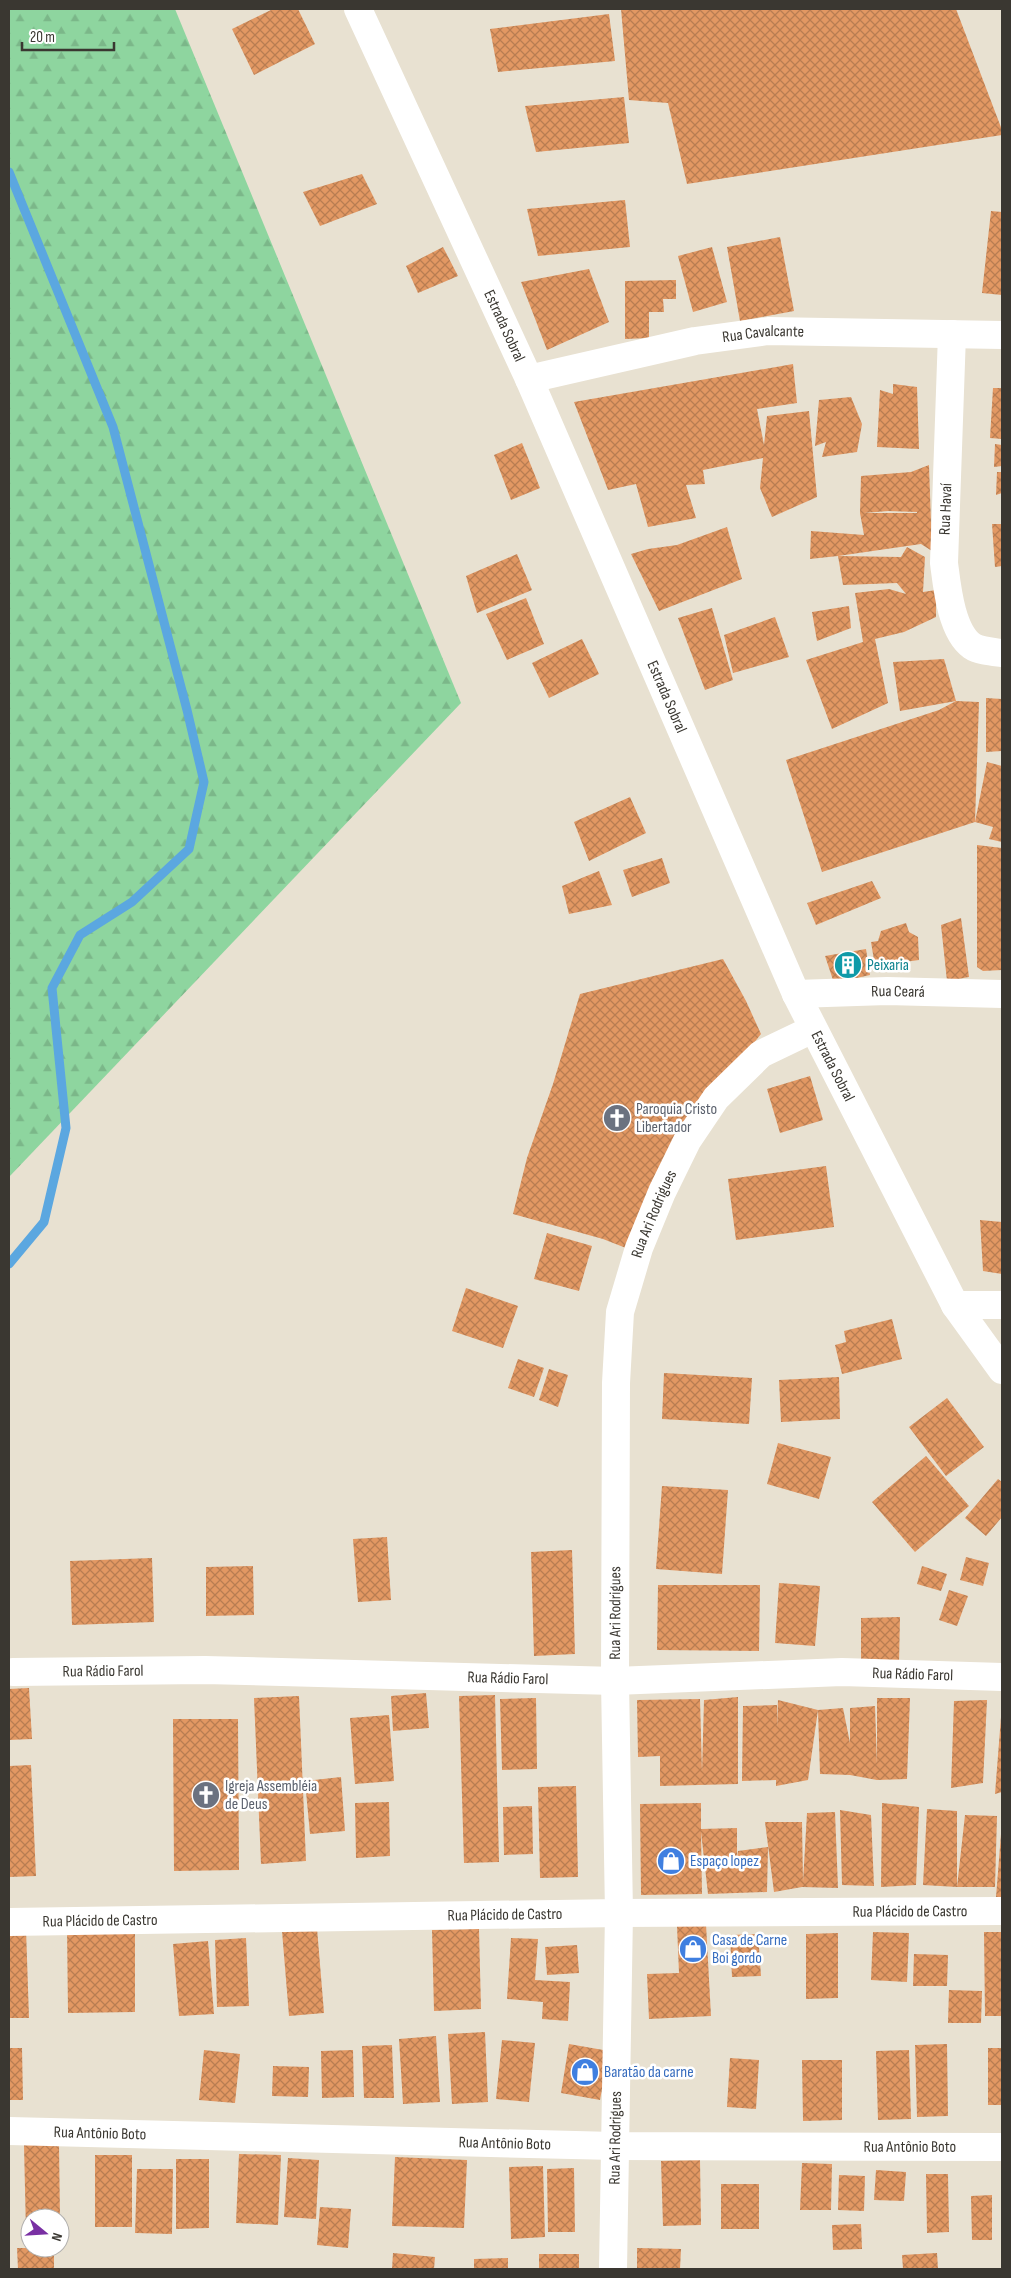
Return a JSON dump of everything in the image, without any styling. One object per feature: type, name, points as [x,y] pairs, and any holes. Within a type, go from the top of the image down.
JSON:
[{"type":"street","name":"Estrada Sobral","points":[[358,9],[529,379],[796,994],[955,1304],[1002,1370]]},
{"type":"street","name":"Rua Cavalcante","points":[[529,379],[695,341],[768,331],[1002,335]]},
{"type":"street","name":"Rua Havaí","points":[[952,334],[944,563],[949,600],[962,634],[973,647],[1002,653]]},
{"type":"street","name":"Rua Ceará","points":[[796,994],[887,991],[1002,994]]},
{"type":"street","name":"Rua Ari Rodrigues","points":[[613,2269],[619,1913],[615,1681],[616,1382],[620,1312],[639,1248],[662,1192],[687,1141],[716,1098],[761,1054],[813,1029]]},
{"type":"street","points":[[955,1304],[1002,1305]]},
{"type":"street","name":"Rua Rádio Farol","points":[[13,1672],[205,1670],[615,1681],[842,1672],[1002,1677]]},
{"type":"street","name":"Rua Plácido de Castro","points":[[9,1922],[619,1913],[1002,1911]]},
{"type":"street","name":"Rua Antônio Boto","points":[[9,2131],[614,2146],[1002,2146]]},
{"type":"green space","points":[[9,9],[175,9],[461,703],[9,1177]]},
{"type":"building","points":[[273,9],[298,9],[315,44],[254,75],[232,29]]},
{"type":"building","points":[[621,9],[956,9],[1002,130],[1002,135],[687,184],[668,103],[629,100]]},
{"type":"building","points":[[609,14],[615,61],[498,72],[490,29]]},
{"type":"building","points":[[624,97],[629,143],[536,152],[525,106]]},
{"type":"building","points":[[362,174],[377,204],[320,226],[303,192]]},
{"type":"building","points":[[625,200],[630,247],[538,256],[527,209]]},
{"type":"building","points":[[991,211],[1002,212],[1002,295],[982,293]]},
{"type":"building","points":[[780,237],[794,311],[740,321],[727,247]]},
{"type":"building","points":[[443,247],[458,276],[418,293],[406,266]]},
{"type":"building","points":[[712,247],[727,302],[693,312],[678,256]]},
{"type":"building","points":[[589,269],[609,322],[547,350],[521,282]]},
{"type":"building","points":[[676,280],[676,299],[663,299],[664,312],[649,312],[649,338],[625,339],[625,281]]},
{"type":"building","points":[[793,364],[797,403],[757,409],[764,445],[767,416],[809,411],[817,497],[772,517],[760,488],[763,458],[703,470],[705,484],[686,485],[696,518],[648,527],[636,484],[608,490],[574,402]]},
{"type":"building","points":[[893,384],[917,387],[919,449],[877,447],[880,390],[893,394]]},
{"type":"building","points":[[993,388],[1002,388],[1002,439],[990,438]]},
{"type":"building","points":[[851,397],[862,424],[857,452],[822,457],[826,442],[815,446],[819,400]]},
{"type":"building","points":[[522,443],[540,488],[511,500],[494,455]]},
{"type":"building","points":[[995,444],[1002,445],[1002,466],[994,467]]},
{"type":"building","points":[[929,465],[932,551],[921,544],[810,559],[811,531],[864,535],[860,513],[861,476],[911,472]],"holes":[[[888,511],[917,513],[864,513]]]},
{"type":"building","points":[[997,472],[1002,472],[1002,493],[996,495]]},
{"type":"building","points":[[992,524],[1002,524],[1002,566],[995,567]]},
{"type":"building","points":[[727,527],[742,579],[659,611],[631,554],[648,549],[677,545]]},
{"type":"building","points":[[907,547],[925,557],[923,592],[936,590],[936,617],[904,632],[875,639],[888,703],[832,729],[806,660],[863,642],[855,593],[889,589],[906,594],[897,583],[843,585],[838,556],[901,557]]},
{"type":"building","points":[[517,554],[532,590],[477,613],[466,576]]},
{"type":"building","points":[[526,598],[544,644],[507,660],[486,614]]},
{"type":"building","points":[[849,606],[851,628],[817,641],[812,612]]},
{"type":"building","points":[[712,608],[733,680],[705,690],[678,618]]},
{"type":"building","points":[[775,617],[789,657],[733,673],[724,635]]},
{"type":"building","points":[[582,639],[599,674],[549,698],[532,663]]},
{"type":"building","points":[[944,659],[956,701],[900,711],[893,662]]},
{"type":"building","points":[[986,698],[1002,699],[1002,751],[986,752]]},
{"type":"building","points":[[956,701],[979,702],[975,822],[822,872],[786,760],[939,710]]},
{"type":"building","points":[[987,762],[1002,766],[1002,842],[989,839],[993,827],[975,822]]},
{"type":"building","points":[[630,797],[646,833],[589,861],[574,822]]},
{"type":"building","points":[[977,845],[1002,848],[1002,970],[983,971],[977,967]]},
{"type":"building","points":[[662,858],[670,883],[632,897],[623,870]]},
{"type":"building","points":[[599,871],[612,905],[569,914],[562,886]]},
{"type":"building","points":[[872,881],[881,898],[816,925],[807,903]]},
{"type":"building","points":[[961,918],[969,977],[947,981],[941,925]]},
{"type":"building","points":[[906,923],[909,932],[918,937],[919,960],[875,966],[871,942],[878,941],[881,931]]},
{"type":"building","name":"Peixaria","points":[[866,949],[870,975],[834,983],[825,956]]},
{"type":"building","name":"Paroquia Cristo Libertador","points":[[723,959],[746,1001],[761,1034],[666,1153],[631,1250],[603,1239],[513,1214],[527,1158],[553,1084],[580,994]]},
{"type":"building","points":[[810,1076],[823,1120],[780,1133],[767,1089]]},
{"type":"building","points":[[826,1166],[834,1227],[736,1240],[728,1179]]},
{"type":"building","points":[[980,1220],[1002,1222],[1002,1274],[983,1271]]},
{"type":"building","points":[[547,1233],[592,1246],[579,1291],[534,1279]]},
{"type":"building","points":[[466,1288],[518,1306],[503,1348],[452,1331]]},
{"type":"building","points":[[892,1319],[902,1359],[842,1374],[835,1345],[846,1342],[844,1331]]},
{"type":"building","points":[[518,1359],[544,1368],[534,1397],[508,1388]]},
{"type":"building","points":[[549,1369],[568,1375],[558,1407],[539,1400]]},
{"type":"building","points":[[664,1373],[752,1378],[749,1424],[662,1419]]},
{"type":"building","points":[[839,1377],[840,1419],[781,1422],[779,1380]]},
{"type":"building","points":[[947,1398],[984,1447],[946,1476],[909,1427]]},
{"type":"building","points":[[778,1443],[831,1457],[819,1499],[767,1484]]},
{"type":"building","points":[[926,1456],[969,1506],[915,1552],[872,1502]]},
{"type":"building","points":[[998,1479],[1002,1482],[1002,1517],[986,1536],[965,1518]]},
{"type":"building","points":[[662,1486],[728,1490],[722,1574],[656,1569]]},
{"type":"building","points":[[387,1537],[391,1600],[358,1602],[353,1539]]},
{"type":"building","points":[[572,1550],[575,1654],[534,1656],[531,1552]]},
{"type":"building","points":[[966,1557],[989,1563],[983,1586],[960,1580]]},
{"type":"building","points":[[152,1558],[154,1622],[72,1625],[70,1561]]},
{"type":"building","points":[[253,1566],[254,1615],[206,1616],[206,1567]]},
{"type":"building","points":[[922,1566],[947,1574],[941,1591],[917,1584]]},
{"type":"building","points":[[779,1583],[820,1586],[815,1646],[775,1643]]},
{"type":"building","points":[[658,1585],[760,1585],[759,1651],[657,1650]]},
{"type":"building","points":[[949,1590],[968,1596],[957,1626],[939,1620]]},
{"type":"building","points":[[900,1617],[899,1665],[861,1665],[861,1618]]},
{"type":"building","points":[[29,1688],[32,1739],[9,1740],[9,1689]]},
{"type":"building","points":[[426,1693],[429,1728],[393,1731],[391,1696]]},
{"type":"building","points":[[495,1695],[499,1862],[464,1863],[459,1696]]},
{"type":"building","points":[[299,1696],[306,1861],[261,1864],[254,1698]]},
{"type":"building","points":[[738,1697],[738,1784],[660,1786],[660,1756],[638,1757],[637,1700],[700,1699],[702,1772],[704,1700]]},
{"type":"building","points":[[536,1698],[537,1769],[502,1770],[500,1699]]},
{"type":"building","points":[[877,1698],[910,1698],[907,1779],[877,1780],[850,1775],[820,1774],[818,1710],[843,1708],[850,1743],[850,1708],[875,1706],[877,1764]]},
{"type":"building","points":[[778,1700],[818,1710],[808,1780],[776,1786],[776,1780],[742,1781],[743,1706],[777,1705],[777,1727]]},
{"type":"building","points":[[987,1700],[983,1783],[951,1788],[954,1701]]},
{"type":"building","points":[[389,1715],[394,1781],[355,1784],[350,1718]]},
{"type":"building","points":[[1001,1717],[1002,1792],[995,1794]]},
{"type":"building","name":"Igreja Assembléia de Deus","points":[[173,1719],[238,1719],[239,1870],[174,1871]]},
{"type":"building","points":[[31,1765],[36,1876],[9,1877],[9,1766]]},
{"type":"building","points":[[341,1777],[345,1831],[310,1834],[305,1781]]},
{"type":"building","points":[[576,1786],[578,1877],[540,1878],[538,1787]]},
{"type":"building","points":[[389,1802],[390,1856],[356,1858],[355,1803]]},
{"type":"building","name":"Espaço lopez","points":[[701,1803],[701,1829],[737,1828],[737,1858],[738,1851],[768,1847],[767,1892],[708,1894],[701,1832],[702,1894],[641,1895],[640,1804]]},
{"type":"building","points":[[882,1803],[919,1807],[916,1885],[881,1887]]},
{"type":"building","points":[[532,1806],[533,1854],[504,1855],[503,1807]]},
{"type":"building","points":[[927,1809],[957,1811],[957,1887],[923,1885]]},
{"type":"building","points":[[840,1810],[871,1815],[874,1886],[842,1885]]},
{"type":"building","points":[[835,1812],[838,1888],[802,1887],[774,1892],[765,1822],[802,1822],[803,1882],[807,1813]]},
{"type":"building","points":[[965,1815],[997,1816],[995,1887],[957,1887]]},
{"type":"building","points":[[1001,1834],[1002,1897],[996,1897]]},
{"type":"building","name":"Casa de Carne Boi gordo","points":[[706,1924],[711,2016],[649,2019],[647,1974],[679,1973],[677,1926]]},
{"type":"building","points":[[135,1926],[135,2012],[68,2013],[67,1927]]},
{"type":"building","points":[[317,1928],[324,2013],[289,2016],[282,1931]]},
{"type":"building","points":[[9,1929],[26,1929],[29,2018],[9,2018]]},
{"type":"building","points":[[479,1929],[481,2009],[434,2011],[432,1930]]},
{"type":"building","points":[[873,1932],[909,1933],[907,1982],[871,1980]]},
{"type":"building","points":[[984,1932],[1002,1932],[1002,2016],[985,2016]]},
{"type":"building","points":[[838,1933],[838,1998],[806,1999],[806,1934]]},
{"type":"building","points":[[758,1934],[761,1976],[732,1977],[730,1935]]},
{"type":"building","points":[[246,1938],[249,2006],[217,2007],[215,1940]]},
{"type":"building","points":[[511,1938],[538,1939],[535,1980],[570,1982],[568,2021],[542,2019],[543,2002],[507,1999]]},
{"type":"building","points":[[208,1941],[214,2014],[179,2016],[173,1944]]},
{"type":"building","points":[[577,1945],[579,1973],[547,1975],[545,1947]]},
{"type":"building","points":[[914,1954],[948,1955],[947,1986],[913,1986]]},
{"type":"building","points":[[949,1990],[982,1991],[981,2023],[948,2023]]},
{"type":"building","points":[[485,2032],[488,2102],[452,2104],[448,2034]]},
{"type":"building","points":[[436,2036],[440,2102],[403,2104],[399,2039]]},
{"type":"building","points":[[502,2040],[535,2043],[529,2102],[496,2099]]},
{"type":"building","name":"Baratão da carne","points":[[569,2044],[609,2051],[600,2100],[561,2093]]},
{"type":"building","points":[[947,2044],[948,2116],[917,2117],[915,2045]]},
{"type":"building","points":[[392,2045],[394,2098],[364,2098],[362,2046]]},
{"type":"building","points":[[9,2048],[22,2048],[23,2100],[9,2100]]},
{"type":"building","points":[[988,2048],[1002,2048],[1002,2105],[988,2105]]},
{"type":"building","points":[[204,2050],[240,2054],[235,2103],[199,2100]]},
{"type":"building","points":[[353,2050],[354,2097],[322,2098],[321,2051]]},
{"type":"building","points":[[909,2050],[911,2119],[878,2120],[876,2051]]},
{"type":"building","points":[[730,2058],[759,2060],[756,2109],[727,2107]]},
{"type":"building","points":[[802,2060],[842,2060],[842,2120],[803,2121]]},
{"type":"building","points":[[273,2066],[309,2067],[308,2097],[272,2096]]},
{"type":"building","points":[[59,2144],[60,2208],[25,2208],[24,2145]]},
{"type":"building","points":[[239,2154],[281,2155],[278,2225],[236,2223]]},
{"type":"building","points":[[95,2155],[132,2155],[132,2227],[95,2227]]},
{"type":"building","points":[[395,2157],[467,2160],[464,2228],[392,2226]]},
{"type":"building","points":[[288,2158],[319,2160],[316,2219],[284,2217]]},
{"type":"building","points":[[176,2159],[209,2159],[209,2228],[176,2229]]},
{"type":"building","points":[[700,2160],[701,2225],[663,2226],[661,2161]]},
{"type":"building","points":[[802,2163],[832,2164],[831,2210],[800,2210]]},
{"type":"building","points":[[543,2166],[545,2237],[511,2239],[509,2167]]},
{"type":"building","points":[[574,2168],[575,2232],[548,2232],[547,2169]]},
{"type":"building","points":[[137,2169],[173,2169],[172,2234],[135,2233]]},
{"type":"building","points":[[876,2170],[906,2172],[904,2201],[874,2200]]},
{"type":"building","points":[[926,2174],[948,2174],[949,2232],[927,2233]]},
{"type":"building","points":[[839,2175],[865,2176],[864,2211],[838,2210]]},
{"type":"building","points":[[721,2184],[759,2184],[759,2229],[721,2229]]},
{"type":"building","points":[[992,2195],[992,2240],[972,2240],[971,2196]]},
{"type":"building","points":[[320,2207],[351,2209],[348,2248],[317,2245]]},
{"type":"building","points":[[861,2224],[862,2249],[833,2250],[832,2225]]},
{"type":"building","points":[[17,2248],[20,2248],[20,2258],[54,2258],[54,2269],[18,2269]]},
{"type":"building","points":[[637,2248],[681,2249],[680,2269],[637,2269]]},
{"type":"building","points":[[393,2253],[435,2257],[434,2269],[392,2269]]},
{"type":"building","points":[[937,2253],[938,2269],[903,2269],[902,2255]]},
{"type":"building","points":[[539,2254],[579,2254],[579,2269],[539,2269]]},
{"type":"building","points":[[508,2258],[508,2269],[474,2269],[474,2259]]},
{"type":"waterway","points":[[9,172],[113,427],[204,782],[189,849],[132,902],[80,935],[52,988],[66,1128],[44,1222],[9,1264]]},
{"type":"place","name":"Peixaria","points":[[848,965]]},
{"type":"place","name":"Paroquia Cristo Libertador","points":[[617,1118]]},
{"type":"place","name":"Igreja Assembléia de Deus","points":[[206,1795]]},
{"type":"place","name":"Espaço lopez","points":[[671,1861]]},
{"type":"place","name":"Casa de Carne Boi gordo","points":[[693,1949]]},
{"type":"place","name":"Baratão da carne","points":[[585,2072]]}]
